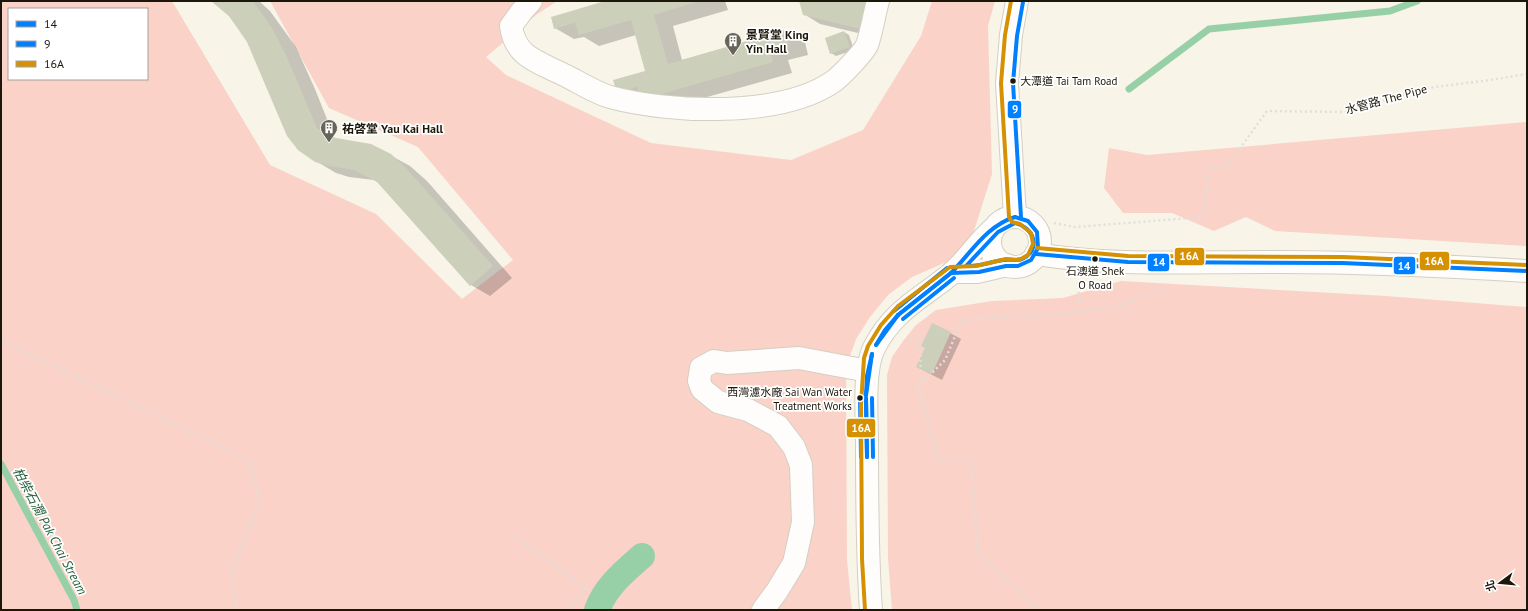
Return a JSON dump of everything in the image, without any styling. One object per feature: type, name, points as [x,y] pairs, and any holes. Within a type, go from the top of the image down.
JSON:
[{"type":"main road","points":[[531,1],[522,10],[511,26],[513,40],[520,50],[532,59],[608,96],[656,106],[741,109],[795,100],[834,81],[866,47],[878,1]]},
{"type":"main road","points":[[1015,217],[1008,83],[1011,35],[1017,1]]},
{"type":"main road","points":[[871,610],[868,559],[867,405],[868,371],[874,348],[886,329],[902,310],[953,272],[979,241],[993,229],[1006,218],[1015,217],[1027,220],[1036,229],[1039,237],[1039,246],[1036,254],[1027,263],[1014,266],[1000,262],[991,250],[991,236],[993,229]]},
{"type":"main road","points":[[1036,254],[1093,262],[1396,263],[1527,271]]},
{"type":"main road","points":[[953,272],[977,272],[1007,265]]},
{"type":"main road","points":[[763,610],[777,591],[794,563],[802,522],[801,465],[794,447],[778,426],[748,410],[718,402],[702,389],[699,382],[701,368],[714,361],[728,363],[799,358],[868,371]]},
{"type":"path","name":"水管路 The Pipe","points":[[1054,223],[1076,227],[1204,217],[1209,166],[1227,166],[1267,111],[1345,112],[1427,88],[1527,74]]},
{"type":"path","points":[[1078,279],[1080,312]]},
{"type":"path","points":[[918,386],[945,360],[962,320],[1080,312],[1116,307],[1174,285]]},
{"type":"path","points":[[904,341],[911,338],[920,340],[921,382],[918,386],[939,461],[971,460],[978,553],[1040,610]]},
{"type":"path","points":[[1,340],[250,461],[260,503],[231,571],[237,610]]},
{"type":"path","points":[[513,535],[586,588],[570,610]]},
{"type":"shaded area","points":[[1,1],[172,1],[270,165],[376,214],[462,299],[513,260],[418,147],[329,108],[270,1],[557,1],[536,15],[486,57],[506,75],[651,143],[791,160],[863,130],[921,36],[932,1],[995,1],[988,26],[992,174],[967,253],[912,277],[888,295],[870,317],[856,339],[846,369],[847,560],[852,610],[1,610]]},
{"type":"shaded area","points":[[1527,122],[1527,246],[1275,231],[1246,217],[1214,231],[1172,213],[1123,213],[1104,188],[1109,148],[1147,155]]},
{"type":"shaded area","points":[[1121,281],[1386,296],[1527,307],[1527,610],[892,610],[888,558],[887,375],[892,357],[903,341],[916,325],[936,310],[992,301],[1063,298]]},
{"type":"building","name":"祐啓堂 Yau Kai Hall","points":[[211,1],[253,1],[272,28],[286,55],[317,128],[330,137],[371,144],[391,154],[407,169],[493,266],[470,286],[377,182],[354,170],[315,162],[298,150],[287,136],[247,42],[229,16]]},
{"type":"building","name":"景賢堂 King Yin Hall","points":[[605,1],[700,1],[654,15],[668,64],[785,30],[789,44],[769,49],[773,62],[641,100],[637,87],[617,93],[613,80],[645,71],[631,20],[579,35],[575,23],[554,29],[551,17]]},
{"type":"building","points":[[799,1],[867,1],[860,29],[803,15]]},
{"type":"building","points":[[844,31],[850,47],[830,54],[825,38]]},
{"type":"building","points":[[932,323],[951,332],[932,374],[916,367],[925,348],[921,346]]},
{"type":"waterway","points":[[1129,89],[1209,29],[1390,11],[1417,1]]},
{"type":"waterway","name":"柏柴石澗 Pak Chai Stream","points":[[1,464],[74,600],[77,610]]},
{"type":"waterway","points":[[597,610],[610,587],[642,556]]},
{"type":"transit line","name":"16A","points":[[865,610],[862,559],[861,405],[864,358],[868,346],[881,325],[898,306],[950,267],[976,266],[1006,259],[1019,260],[1028,255],[1033,244],[1031,233],[1020,224],[1012,222],[1009,217],[1001,83],[1005,35],[1011,1]]},
{"type":"transit line","name":"9","points":[[1021,217],[1013,83],[1017,36],[1023,2]]},
{"type":"transit line","name":"14","points":[[1015,217],[1028,221],[1037,232],[1038,248],[1031,260],[1018,266],[1006,266],[979,272],[951,273],[987,233],[1005,221],[1015,217]]},
{"type":"transit line","name":"9","points":[[1015,223],[1022,225],[1031,234],[1034,245],[1028,255],[1020,260],[1003,260],[980,265],[966,266],[998,232],[1015,223]]},
{"type":"transit line","name":"16A","points":[[1037,248],[1128,256],[1343,257],[1527,265]]},
{"type":"transit line","name":"14","points":[[1036,254],[1128,262],[1342,263],[1527,271]]},
{"type":"transit line","name":"9","points":[[894,311],[947,268]]},
{"type":"transit line","name":"14","points":[[898,315],[951,273]]},
{"type":"transit line","name":"14","points":[[898,315],[951,273]]},
{"type":"transit line","name":"9","points":[[903,319],[954,278]]},
{"type":"transit line","name":"14","points":[[876,345],[885,330],[898,315]]},
{"type":"transit line","name":"14","points":[[876,345],[898,315]]},
{"type":"transit line","name":"14","points":[[866,395],[867,376],[872,354]]},
{"type":"transit line","name":"14","points":[[866,395],[872,354]]},
{"type":"transit line","name":"9","points":[[860,398],[861,457]]},
{"type":"transit line","name":"14","points":[[866,398],[867,457]]},
{"type":"transit line","name":"14","points":[[866,398],[867,457]]},
{"type":"transit line","name":"9","points":[[872,398],[873,457]]},
{"type":"place","name":"景賢堂 King Yin Hall","points":[[733,56]]},
{"type":"place","name":"大潭道 Tai Tam Road","points":[[1013,81]]},
{"type":"place","name":"祐啓堂 Yau Kai Hall","points":[[329,143]]},
{"type":"place","name":"石澳道 Shek O Road","points":[[1095,259]]},
{"type":"place","name":"西灣濾水廠 Sai Wan Water Treatment Works","points":[[860,398]]}]
